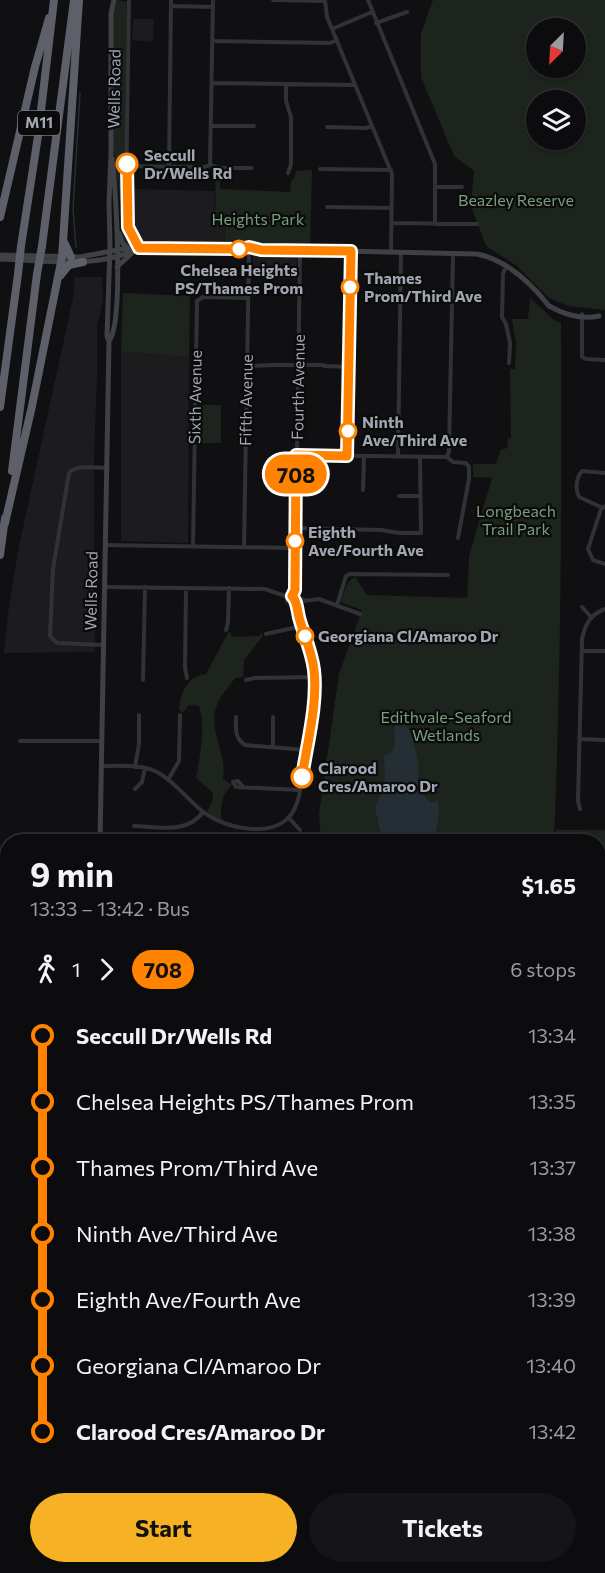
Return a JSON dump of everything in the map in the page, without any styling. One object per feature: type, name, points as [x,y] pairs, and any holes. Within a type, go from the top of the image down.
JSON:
[{"type":"highway","points":[[0,217],[34,67],[54,0]]},
{"type":"highway","name":"M11","points":[[0,407],[38,136],[54,0]]},
{"type":"highway","name":"M11","points":[[0,555],[74,0]]},
{"type":"highway","points":[[5,523],[64,258],[79,0]]},
{"type":"highway","points":[[58,281],[67,266],[83,262]]},
{"type":"main road","name":"Wells Road","points":[[100,834],[109,340],[107,336],[110,279],[111,0]]},
{"type":"main road","name":"Wells Road","points":[[109,340],[112,337],[116,314],[117,267],[117,193],[111,166]]},
{"type":"main road","points":[[117,228],[123,244],[128,248]]},
{"type":"main road","points":[[117,253],[128,248],[481,255],[507,265],[546,301],[567,311],[582,315],[602,316]]},
{"type":"main road","points":[[64,258],[83,262],[98,261],[110,255],[137,249]]},
{"type":"main road","points":[[117,267],[137,249]]},
{"type":"main road","points":[[0,257],[64,258],[110,255]]},
{"type":"main road","points":[[98,261],[104,266],[110,279]]},
{"type":"street","name":"Wells Road","points":[[129,0],[128,227],[137,249]]},
{"type":"street","points":[[169,166],[171,0]]},
{"type":"street","points":[[210,165],[213,0]]},
{"type":"street","points":[[273,0],[325,1],[326,13],[332,29],[391,170],[391,252]]},
{"type":"street","points":[[368,0],[435,164],[435,224]]},
{"type":"street","points":[[171,6],[213,7]]},
{"type":"street","points":[[332,29],[372,12]]},
{"type":"street","points":[[376,23],[407,12]]},
{"type":"street","points":[[213,41],[330,43],[337,40]]},
{"type":"street","points":[[212,83],[355,85]]},
{"type":"street","points":[[286,84],[286,101],[291,117],[291,164],[288,173]]},
{"type":"street","points":[[211,126],[254,126]]},
{"type":"street","points":[[327,127],[366,128],[372,126]]},
{"type":"street","points":[[111,166],[205,167],[210,165],[219,168],[252,168]]},
{"type":"street","points":[[320,169],[391,170]]},
{"type":"street","points":[[436,187],[462,187]]},
{"type":"street","points":[[327,207],[392,208]]},
{"type":"street","points":[[392,223],[477,224]]},
{"type":"street","name":"Fifth Avenue","points":[[244,547],[249,250]]},
{"type":"street","name":"Fourth Avenue","points":[[292,600],[295,590],[300,250]]},
{"type":"street","points":[[347,456],[351,251]]},
{"type":"street","points":[[398,457],[402,252]]},
{"type":"street","points":[[447,457],[449,451],[453,253]]},
{"type":"street","points":[[507,265],[503,273],[502,318],[506,324],[510,343],[509,363]]},
{"type":"street","name":"Sixth Avenue","points":[[193,546],[196,304],[198,299],[203,297],[248,298]]},
{"type":"street","points":[[582,315],[582,358],[605,360]]},
{"type":"street","points":[[247,366],[349,367]]},
{"type":"street","points":[[296,455],[447,457],[453,462],[466,463],[469,467],[469,479],[458,538]]},
{"type":"street","points":[[363,490],[364,456]]},
{"type":"street","points":[[295,528],[421,533],[420,458]]},
{"type":"street","points":[[103,645],[63,644],[53,641],[50,636],[53,569],[69,473],[77,467],[106,468]]},
{"type":"street","points":[[605,473],[582,471],[578,476],[576,488],[579,497],[604,507],[588,550],[592,560],[605,564]]},
{"type":"street","points":[[399,496],[420,496]]},
{"type":"street","points":[[105,545],[295,548]]},
{"type":"street","points":[[337,605],[346,576],[350,574],[448,575]]},
{"type":"street","points":[[105,587],[265,589],[292,600],[301,602],[308,600]]},
{"type":"street","points":[[143,680],[145,587]]},
{"type":"street","points":[[186,588],[185,669],[187,678]]},
{"type":"street","points":[[226,630],[229,588]]},
{"type":"street","points":[[292,600],[319,599],[360,614]]},
{"type":"street","points":[[292,600],[298,608]]},
{"type":"street","points":[[101,766],[145,768],[157,772],[203,812],[224,823],[244,828],[267,828],[278,825],[289,818],[297,805],[300,790],[314,700],[315,677],[312,658],[292,600]]},
{"type":"street","points":[[298,616],[301,602]]},
{"type":"street","points":[[582,608],[591,617]]},
{"type":"street","points":[[580,809],[578,801],[579,739],[584,629],[591,617],[605,609]]},
{"type":"street","points":[[266,634],[302,626]]},
{"type":"street","points":[[582,651],[605,651]]},
{"type":"street","points":[[246,680],[315,677]]},
{"type":"street","points":[[135,767],[139,744],[139,715]]},
{"type":"street","points":[[168,780],[179,761],[180,716]]},
{"type":"street","points":[[236,717],[236,733],[241,742],[251,747],[306,750]]},
{"type":"street","points":[[273,717],[273,747]]},
{"type":"street","points":[[579,739],[605,740]]},
{"type":"street","points":[[20,741],[102,741]]},
{"type":"street","points":[[135,789],[142,782],[145,768]]},
{"type":"street","points":[[243,787],[300,790]]},
{"type":"street","points":[[135,826],[180,827],[196,820],[203,812]]},
{"type":"street","points":[[289,818],[300,830]]},
{"type":"shaded area","points":[[133,19],[154,19],[153,42],[132,40]]},
{"type":"shaded area","points":[[131,189],[215,191],[216,211],[227,212],[224,244],[141,243],[133,227]]},
{"type":"shaded area","points":[[253,254],[297,254],[296,279],[253,278]]},
{"type":"shaded area","points":[[75,277],[102,277],[103,300],[97,326],[94,458],[95,652],[4,653],[19,546],[73,298]]},
{"type":"shaded area","points":[[121,352],[189,357],[188,543],[121,541]]},
{"type":"shaded area","points":[[394,722],[405,725],[412,733],[418,762],[417,781],[421,784],[423,793],[432,803],[438,800],[439,816],[436,834],[381,834],[375,807],[385,784],[384,756],[392,752],[395,744]]},
{"type":"green space","points":[[117,0],[127,2],[125,161],[123,164],[116,163],[113,146],[113,10]]},
{"type":"green space","name":"Beazley Reserve","points":[[433,0],[605,0],[605,310],[568,306],[549,298],[517,266],[486,246],[471,206],[474,171],[454,156],[421,77],[421,33]]},
{"type":"green space","points":[[117,168],[124,168],[127,229],[135,245],[125,243],[122,232]]},
{"type":"green space","name":"Heights Park","points":[[312,170],[310,248],[224,246],[227,213],[216,212],[215,171],[220,172],[220,189],[290,192],[291,181],[296,171]]},
{"type":"green space","points":[[123,293],[190,296],[189,357],[121,352]]},
{"type":"green space","name":"Edithvale-Seaford Wetlands","points":[[530,298],[554,320],[561,323],[560,582],[554,834],[320,834],[319,814],[339,674],[362,610],[340,602],[348,582],[355,577],[367,595],[467,598],[469,556],[492,478],[473,477],[473,464],[496,464],[501,450],[507,448],[508,438],[511,438],[510,369],[515,369],[516,344],[512,319],[528,319]]},
{"type":"green space","points":[[199,405],[221,405],[221,443],[199,443]]},
{"type":"green space","points":[[229,631],[232,637],[259,636],[261,633],[263,636],[244,660],[243,677],[235,678],[217,705],[214,724],[223,760],[223,779],[231,784],[222,802],[221,820],[207,812],[213,799],[213,793],[196,778],[202,732],[199,706],[189,705],[183,713],[179,710],[186,686],[199,675],[206,674]]},
{"type":"green space","points":[[556,830],[605,830],[605,834],[556,834]]},
{"type":"waterway","points":[[76,247],[73,209],[80,93]]},
{"type":"bus line","name":"708","points":[[127,164],[128,227],[139,248],[246,249],[249,247],[261,250],[351,251],[347,456],[296,455],[295,590],[292,596],[298,608],[298,616],[312,658],[315,677],[314,700],[302,777]]},
{"type":"place","name":"Seccull Dr/Wells Rd","points":[[127,164]]},
{"type":"place","name":"Chelsea Heights PS/Thames Prom","points":[[239,249]]},
{"type":"place","name":"Thames Prom/Third Ave","points":[[350,287]]},
{"type":"place","name":"Ninth Ave/Third Ave","points":[[348,431]]},
{"type":"place","name":"Eighth Ave/Fourth Ave","points":[[295,541]]},
{"type":"place","name":"Georgiana Cl/Amaroo Dr","points":[[305,636]]},
{"type":"place","name":"Clarood Cres/Amaroo Dr","points":[[302,777]]},
{"type":"park label","name":"Longbeach Trail Park","points":[[516,520]]}]
